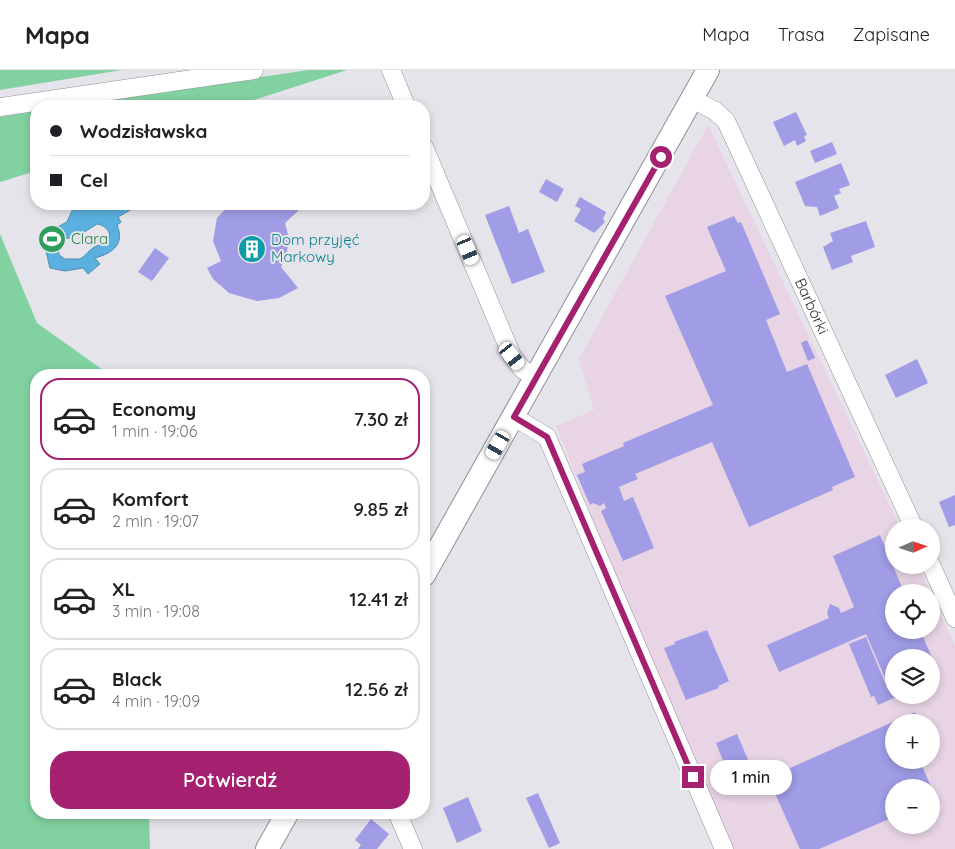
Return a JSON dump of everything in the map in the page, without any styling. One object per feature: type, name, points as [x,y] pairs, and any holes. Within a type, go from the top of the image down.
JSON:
[{"type":"main road","points":[[430,564],[708,70]]},
{"type":"main road","points":[[268,849],[284,819]]},
{"type":"street","points":[[48,100],[254,70]]},
{"type":"street","points":[[390,70],[403,100]]},
{"type":"street","name":"Barbórki","points":[[693,99],[715,111],[726,120],[910,519]]},
{"type":"street","points":[[0,107],[30,103]]},
{"type":"street","points":[[431,183],[512,356],[523,370],[537,376]]},
{"type":"street","points":[[514,417],[547,437],[724,849]]},
{"type":"street","points":[[935,574],[955,618]]},
{"type":"street","points":[[400,819],[413,849]]},
{"type":"shaded area","points":[[708,125],[896,519],[885,519],[885,574],[922,574],[926,584],[885,584],[885,639],[940,639],[940,613],[955,645],[955,849],[724,849],[556,426],[594,410],[579,359]]},
{"type":"green space","points":[[0,70],[122,70],[0,90]]},
{"type":"green space","points":[[309,70],[347,70],[254,100],[105,100]]},
{"type":"green space","points":[[30,112],[30,173],[0,182],[0,117]]},
{"type":"green space","points":[[0,234],[37,323],[102,369],[30,369],[30,819],[149,819],[150,849],[0,849]]},
{"type":"water","name":"Clara","points":[[72,210],[130,210],[118,217],[121,222],[117,225],[119,237],[116,247],[95,258],[100,264],[88,274],[83,268],[65,271],[50,268],[42,235],[67,222]],"holes":[[[97,224],[104,226],[109,234],[108,240],[94,247],[80,259],[65,259],[59,255],[58,246],[61,239],[70,238],[74,232],[81,234]]]},
{"type":"building","points":[[796,112],[807,135],[804,136],[806,141],[797,146],[795,140],[784,146],[773,122]]},
{"type":"building","points":[[832,142],[837,154],[815,163],[810,151]]},
{"type":"building","points":[[841,163],[850,185],[839,189],[841,193],[834,196],[839,208],[820,216],[817,207],[805,206],[795,182]]},
{"type":"building","points":[[546,179],[564,189],[557,202],[539,192]]},
{"type":"building","points":[[580,197],[606,212],[603,219],[605,222],[594,233],[574,221],[581,209],[575,206]]},
{"type":"building","points":[[509,206],[519,233],[528,229],[545,272],[512,284],[485,215]]},
{"type":"building","name":"Dom przyjęć Markowy","points":[[224,210],[299,210],[285,223],[289,239],[286,257],[281,267],[298,288],[279,298],[257,301],[229,293],[213,279],[207,268],[221,261],[213,241],[217,218]]},
{"type":"building","points":[[734,216],[738,223],[741,222],[780,314],[766,320],[787,372],[807,364],[855,477],[832,487],[833,490],[749,527],[712,442],[635,474],[638,479],[619,487],[624,501],[633,497],[654,548],[623,561],[601,511],[606,508],[604,503],[600,506],[593,503],[590,505],[577,475],[585,472],[582,464],[624,446],[623,443],[713,405],[665,296],[726,271],[707,227]]},
{"type":"building","points":[[866,221],[875,247],[851,256],[853,262],[832,270],[823,247],[833,241],[830,233]]},
{"type":"building","points":[[155,248],[169,258],[152,281],[138,272]]},
{"type":"building","points":[[807,340],[815,358],[808,361],[801,343]]},
{"type":"building","points":[[917,359],[928,383],[896,398],[885,375]]},
{"type":"building","points":[[955,495],[955,525],[949,527],[939,502]]},
{"type":"building","points":[[880,535],[885,547],[885,574],[896,574],[901,584],[885,584],[885,639],[924,639],[928,649],[885,649],[885,678],[866,634],[779,672],[767,645],[829,618],[827,613],[830,604],[839,608],[841,613],[854,607],[833,556]]},
{"type":"building","points":[[707,630],[729,681],[718,686],[719,688],[686,700],[664,648],[675,644],[674,642]]},
{"type":"building","points":[[866,637],[885,683],[885,702],[878,705],[874,696],[871,697],[849,644]]},
{"type":"building","points":[[885,725],[885,769],[924,769],[928,779],[885,779],[885,821],[819,849],[800,849],[768,778]]},
{"type":"building","points":[[737,734],[749,762],[727,771],[716,743]]},
{"type":"building","points":[[538,793],[560,843],[549,848],[526,798]]},
{"type":"building","points":[[468,797],[482,831],[457,843],[443,808]]},
{"type":"building","points":[[371,819],[389,834],[377,849],[358,849],[361,845],[355,840]]},
{"type":"place","name":"Clara","points":[[52,239]]},
{"type":"place","name":"Dom przyjęć Markowy","points":[[252,249]]},
{"type":"route","points":[[661,157],[514,417],[547,437],[693,777]]}]
